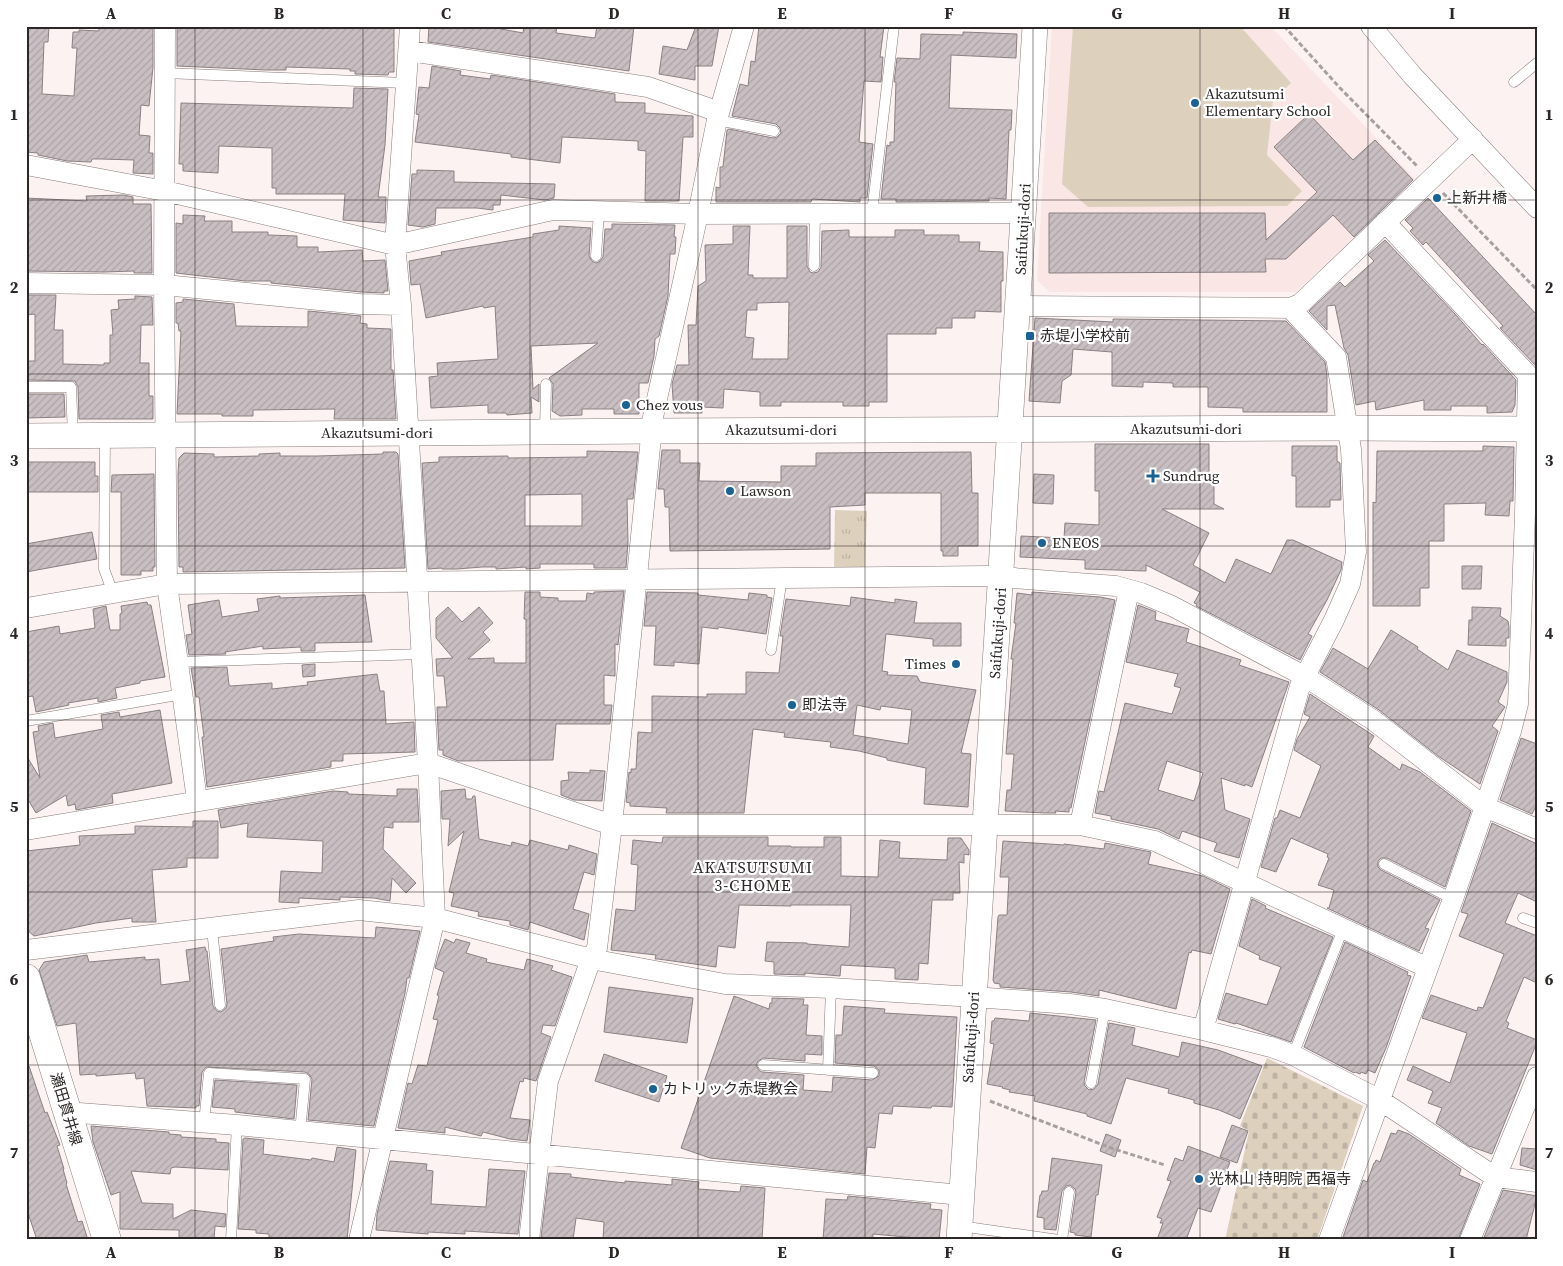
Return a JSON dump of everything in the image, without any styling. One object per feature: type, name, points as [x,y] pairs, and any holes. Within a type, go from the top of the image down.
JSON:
[{"type":"main road","name":"瀬田貫井線","points":[[26,978],[107,1240]]},
{"type":"street","points":[[165,26],[164,285],[167,584],[197,800]]},
{"type":"street","points":[[359,1240],[434,918],[422,654],[401,305],[395,245],[405,82],[410,51],[410,26]]},
{"type":"street","points":[[529,1240],[548,1081],[591,959],[597,948],[612,825],[636,579],[656,403],[718,116],[744,26]]},
{"type":"street","name":"Saifukuji-dori","points":[[959,1233],[1002,577],[1035,26]]},
{"type":"street","points":[[1371,26],[1412,75],[1537,208]]},
{"type":"street","points":[[410,51],[648,88],[718,116]]},
{"type":"street","points":[[1019,306],[1290,308],[1300,304],[1384,222],[1473,140]]},
{"type":"street","points":[[26,165],[165,191],[395,245],[553,210],[698,214],[1024,213]]},
{"type":"street","points":[[1329,1240],[1426,968],[1453,898],[1511,731],[1518,704],[1529,625],[1532,429],[1528,375],[1384,222]]},
{"type":"street","points":[[26,283],[164,285],[360,304],[401,305]]},
{"type":"street","points":[[1203,1030],[1304,676],[1334,620],[1350,584],[1356,552],[1349,428],[1336,357],[1290,308]]},
{"type":"street","name":"Akazutsumi-dori","points":[[26,436],[652,430],[1532,429]]},
{"type":"street","points":[[26,608],[167,584],[1002,577],[1116,586],[1172,606],[1304,676],[1372,720],[1484,807],[1537,829]]},
{"type":"street","points":[[1080,825],[1129,590]]},
{"type":"street","points":[[26,830],[428,763],[612,825],[1080,825],[1155,842],[1426,968]]},
{"type":"street","points":[[26,950],[359,910],[434,918],[591,959],[725,984],[974,996],[1070,1004],[1105,1009],[1203,1030],[1271,1047],[1294,1055],[1380,1100],[1495,1177],[1537,1182]]},
{"type":"street","points":[[1470,1240],[1537,1077]]},
{"type":"street","points":[[66,1112],[237,1125],[961,1195]]},
{"type":"lane","points":[[872,213],[894,26]]},
{"type":"lane","points":[[1514,82],[1537,63]]},
{"type":"lane","points":[[165,73],[405,82]]},
{"type":"lane","points":[[718,116],[774,131]]},
{"type":"lane","points":[[596,256],[599,211]]},
{"type":"lane","points":[[814,266],[815,214]]},
{"type":"lane","points":[[545,432],[546,384]]},
{"type":"lane","points":[[26,387],[71,387],[73,436]]},
{"type":"lane","points":[[105,435],[104,568],[113,593]]},
{"type":"lane","points":[[771,650],[782,578]]},
{"type":"lane","points":[[179,662],[422,654]]},
{"type":"lane","points":[[26,721],[183,694]]},
{"type":"lane","points":[[1384,864],[1453,898]]},
{"type":"lane","points":[[1523,918],[1537,923]]},
{"type":"lane","points":[[212,929],[220,1005]]},
{"type":"lane","points":[[1294,1055],[1343,929]]},
{"type":"lane","points":[[828,1070],[831,988]]},
{"type":"lane","points":[[1091,1083],[1105,1009]]},
{"type":"lane","points":[[763,1065],[873,1072]]},
{"type":"lane","points":[[204,1123],[209,1073],[305,1080],[300,1132]]},
{"type":"lane","points":[[231,1240],[237,1125]]},
{"type":"lane","points":[[959,1233],[1061,1240],[1068,1192]]},
{"type":"path","points":[[1284,26],[1340,88],[1537,290]]},
{"type":"path","points":[[988,1101],[1111,1148],[1165,1165]]},
{"type":"shaded area","name":"Akazutsumi Elementary School","points":[[1052,26],[1270,26],[1415,179],[1296,292],[1049,292],[1037,280]]},
{"type":"green space","points":[[1073,26],[1240,26],[1291,83],[1273,100],[1267,155],[1302,191],[1287,206],[1088,207],[1062,184]]},
{"type":"green space","points":[[835,510],[867,511],[865,568],[834,568]]},
{"type":"green space","points":[[1267,1058],[1363,1106],[1317,1240],[1225,1240],[1249,1131],[1240,1126]]},
{"type":"building","points":[[28,26],[49,26],[48,42],[44,42],[42,94],[74,96],[77,48],[72,48],[73,32],[79,32],[79,30],[99,31],[99,26],[153,26],[153,67],[149,106],[141,105],[139,135],[150,136],[149,153],[153,153],[153,174],[133,173],[134,160],[92,159],[91,162],[67,161],[38,155],[38,153],[26,152]]},
{"type":"building","points":[[177,26],[394,26],[394,72],[389,72],[388,75],[355,74],[355,71],[350,71],[350,69],[286,67],[286,70],[266,70],[177,66]]},
{"type":"building","points":[[429,26],[485,26],[523,33],[524,26],[557,26],[556,33],[595,38],[597,26],[634,26],[629,71],[428,42]]},
{"type":"building","points":[[696,26],[719,26],[712,66],[695,66],[695,80],[659,74],[663,46],[687,50]]},
{"type":"building","points":[[759,26],[884,26],[880,57],[883,57],[881,82],[864,81],[859,142],[873,144],[867,198],[860,198],[860,202],[812,199],[811,202],[716,202],[716,187],[720,188],[720,167],[723,167],[727,130],[773,138],[781,133],[780,128],[776,124],[732,116],[740,84],[748,86],[751,61],[755,62]]},
{"type":"building","points":[[963,32],[1017,34],[1016,58],[951,55],[949,108],[1012,110],[1011,130],[1009,130],[1006,199],[989,198],[989,201],[896,202],[896,199],[881,199],[887,145],[890,146],[890,142],[894,142],[896,82],[894,82],[897,58],[920,59],[921,34],[963,35]]},
{"type":"building","points":[[432,66],[461,71],[460,75],[490,79],[491,75],[615,94],[615,102],[645,103],[645,113],[693,116],[693,137],[683,137],[679,201],[645,201],[646,151],[638,150],[638,141],[562,137],[560,163],[511,157],[511,154],[415,142],[419,115],[416,114],[419,87],[429,88]]},
{"type":"building","points":[[354,88],[388,89],[385,145],[378,197],[386,197],[385,223],[343,220],[345,194],[276,194],[276,188],[272,188],[272,148],[219,146],[218,173],[183,171],[183,164],[179,164],[181,103],[353,108]]},
{"type":"building","points":[[1309,114],[1353,160],[1375,140],[1413,180],[1354,237],[1333,215],[1286,259],[1265,259],[1266,272],[1049,273],[1049,213],[1265,213],[1266,240],[1317,192],[1274,147]]},
{"type":"building","points":[[417,170],[454,171],[454,182],[555,184],[554,198],[545,200],[501,195],[500,205],[493,205],[493,210],[436,208],[435,224],[423,227],[408,225],[412,174],[417,174]]},
{"type":"building","points":[[124,195],[133,197],[133,204],[151,204],[152,273],[134,273],[134,271],[26,271],[26,198],[87,201],[86,196]]},
{"type":"building","points":[[1428,198],[1537,315],[1537,367],[1500,328],[1503,326],[1426,242],[1423,245],[1410,231],[1413,228],[1405,220]]},
{"type":"building","points":[[183,215],[205,216],[204,221],[232,221],[232,232],[268,232],[268,235],[297,236],[297,247],[318,247],[318,252],[362,250],[363,261],[385,260],[388,291],[384,291],[384,293],[361,292],[271,283],[271,281],[245,281],[176,273],[176,223],[183,224]]},
{"type":"building","points":[[612,224],[675,225],[675,254],[670,254],[668,296],[659,336],[655,339],[654,356],[648,383],[639,383],[639,414],[614,414],[614,409],[582,409],[582,415],[560,416],[552,411],[553,384],[549,378],[598,343],[531,346],[533,389],[539,384],[539,402],[531,397],[532,413],[507,415],[506,413],[488,413],[488,405],[431,408],[429,377],[438,376],[437,363],[498,359],[495,306],[484,308],[483,306],[426,318],[420,284],[411,285],[409,261],[442,255],[441,252],[533,237],[533,234],[559,230],[559,226],[591,228],[589,256],[596,263],[603,257],[605,229],[612,229]]},
{"type":"building","points":[[733,226],[750,226],[748,275],[753,275],[753,278],[787,278],[787,226],[807,226],[807,266],[810,272],[813,273],[818,272],[821,267],[822,231],[849,230],[849,237],[895,237],[895,230],[924,230],[924,235],[959,235],[959,242],[980,242],[979,251],[1003,252],[1001,312],[975,311],[975,318],[952,318],[952,328],[936,328],[936,334],[887,334],[887,402],[869,402],[869,406],[843,406],[843,402],[781,402],[781,406],[760,406],[760,392],[724,389],[723,408],[702,407],[702,413],[674,413],[672,384],[677,365],[689,365],[688,325],[696,325],[698,286],[706,281],[705,245],[733,244]],"holes":[[[789,302],[788,359],[752,359],[754,338],[745,337],[747,310],[757,310],[757,303]]]},
{"type":"building","points":[[1385,240],[1516,380],[1515,405],[1512,412],[1487,413],[1487,406],[1451,406],[1451,410],[1424,410],[1424,400],[1376,410],[1375,401],[1356,405],[1348,355],[1344,348],[1335,305],[1327,306],[1327,330],[1309,311],[1340,282],[1345,287],[1374,261],[1368,255]]},
{"type":"building","points":[[26,295],[56,295],[54,330],[63,330],[63,364],[104,365],[104,363],[110,363],[110,335],[113,335],[111,310],[119,309],[118,300],[135,299],[135,296],[152,297],[153,325],[141,325],[140,363],[149,363],[149,396],[153,396],[153,419],[79,419],[78,387],[75,381],[26,380],[26,361],[35,361],[35,314],[26,315]]},
{"type":"building","points":[[183,299],[234,304],[236,326],[308,327],[308,311],[361,316],[360,323],[367,324],[367,328],[391,329],[391,370],[393,370],[396,419],[334,419],[335,409],[253,410],[253,416],[177,414],[181,331],[179,331],[178,323],[176,323],[176,303],[183,302]]},
{"type":"building","points":[[1035,318],[1113,322],[1113,319],[1286,321],[1325,362],[1327,412],[1243,412],[1243,408],[1208,407],[1208,387],[1173,387],[1173,383],[1143,382],[1143,387],[1112,386],[1112,352],[1073,349],[1071,375],[1062,381],[1060,403],[1029,401]]},
{"type":"building","points":[[26,394],[64,394],[65,417],[26,418]]},
{"type":"building","points":[[1095,444],[1209,444],[1209,480],[1214,480],[1214,504],[1224,509],[1162,509],[1209,533],[1193,565],[1225,583],[1236,559],[1271,574],[1287,540],[1293,540],[1342,562],[1341,570],[1327,600],[1308,634],[1312,636],[1300,660],[1196,606],[1197,604],[1194,603],[1200,592],[1146,565],[1146,571],[1085,569],[1085,560],[1020,557],[1021,536],[1064,538],[1065,523],[1099,525],[1099,491],[1095,491]]},
{"type":"building","points":[[1292,446],[1337,446],[1337,461],[1340,463],[1341,500],[1330,500],[1330,507],[1296,507],[1296,476],[1292,476]]},
{"type":"building","points":[[1483,446],[1514,447],[1513,501],[1510,501],[1509,516],[1485,515],[1486,503],[1444,504],[1444,541],[1429,541],[1429,588],[1420,588],[1420,606],[1373,606],[1373,502],[1376,503],[1377,451],[1483,451]]},
{"type":"building","points":[[662,450],[680,450],[680,463],[700,463],[699,481],[781,482],[781,466],[816,466],[816,453],[971,452],[972,493],[978,493],[978,546],[958,546],[958,556],[943,556],[943,551],[941,551],[941,493],[865,493],[865,505],[830,507],[830,549],[670,551],[669,507],[665,507],[664,489],[658,489]]},
{"type":"building","points":[[587,451],[638,452],[633,499],[627,499],[628,542],[626,568],[594,568],[594,564],[540,564],[540,568],[526,569],[526,567],[428,569],[422,463],[439,462],[439,457],[587,457]],"holes":[[[582,494],[582,526],[525,526],[525,495]]]},
{"type":"building","points":[[383,452],[396,452],[398,454],[405,568],[183,572],[183,567],[179,567],[178,474],[179,458],[184,453],[214,454],[214,457],[259,456],[259,454],[280,453],[280,456],[317,456],[383,454]]},
{"type":"building","points":[[26,462],[95,462],[95,476],[98,476],[98,492],[26,492]]},
{"type":"building","points":[[154,474],[155,567],[153,567],[153,571],[141,571],[141,575],[121,575],[121,492],[111,492],[112,475]]},
{"type":"building","points":[[1034,474],[1054,475],[1053,504],[1033,503]]},
{"type":"building","points":[[92,532],[97,559],[26,572],[26,544]]},
{"type":"building","points":[[1462,566],[1482,566],[1481,589],[1462,589]]},
{"type":"building","points":[[624,591],[618,645],[615,644],[615,676],[604,675],[604,705],[612,705],[610,724],[556,724],[553,760],[458,761],[443,755],[443,750],[439,750],[437,707],[447,707],[444,676],[437,676],[436,659],[453,658],[436,638],[436,618],[448,607],[462,622],[479,607],[493,623],[483,632],[490,640],[468,659],[494,658],[494,663],[526,663],[525,592],[540,592],[540,597],[558,598],[558,601],[586,601],[587,593]]},
{"type":"building","points":[[647,592],[698,593],[698,595],[748,600],[749,593],[767,595],[767,597],[772,598],[766,634],[718,627],[718,629],[702,627],[699,664],[674,662],[674,666],[654,665],[656,626],[644,626]]},
{"type":"building","points":[[1032,592],[1100,597],[1115,600],[1069,812],[1005,811],[1007,790],[1011,790],[1014,754],[1006,754],[1017,593],[1032,595]]},
{"type":"building","points":[[365,595],[372,642],[315,643],[315,651],[301,651],[301,647],[263,649],[263,646],[225,652],[226,654],[189,655],[186,635],[192,634],[188,605],[219,600],[222,617],[259,611],[257,599],[280,596],[280,598]]},
{"type":"building","points":[[851,597],[895,603],[895,599],[917,602],[914,623],[961,623],[961,646],[933,646],[933,639],[886,634],[882,671],[888,672],[887,675],[917,676],[920,682],[976,690],[961,753],[971,754],[968,807],[924,804],[926,768],[887,760],[887,758],[859,751],[830,747],[831,742],[784,737],[785,733],[753,729],[744,813],[666,813],[667,808],[630,806],[630,803],[626,802],[629,772],[631,773],[631,769],[636,769],[638,732],[652,733],[652,696],[707,697],[707,694],[746,694],[746,672],[779,673],[783,636],[780,636],[786,599],[850,606]],"holes":[[[857,705],[880,710],[881,706],[912,710],[908,744],[853,735]]]},
{"type":"building","points":[[147,602],[148,605],[151,605],[165,677],[115,688],[117,698],[98,702],[98,698],[68,703],[69,705],[36,712],[33,696],[26,697],[26,632],[59,626],[60,634],[95,628],[93,609],[106,606],[110,630],[120,630],[121,606]]},
{"type":"building","points":[[1138,605],[1156,612],[1155,620],[1189,629],[1186,642],[1241,660],[1239,665],[1289,682],[1252,787],[1221,778],[1225,810],[1250,819],[1239,858],[1214,851],[1217,843],[1182,831],[1179,839],[1158,829],[1111,819],[1111,816],[1095,813],[1099,791],[1104,792],[1125,703],[1172,714],[1181,688],[1174,686],[1178,674],[1126,662]],"holes":[[[1167,761],[1203,773],[1194,801],[1158,790]]]},
{"type":"building","points":[[1472,607],[1501,608],[1500,616],[1508,621],[1509,627],[1509,638],[1506,638],[1506,646],[1468,645],[1469,620],[1472,620]]},
{"type":"building","points":[[1391,630],[1418,647],[1417,649],[1448,670],[1457,650],[1507,672],[1507,682],[1498,702],[1505,707],[1492,726],[1498,731],[1480,784],[1438,756],[1379,710],[1320,672],[1333,648],[1368,669]]},
{"type":"building","points":[[315,664],[315,676],[303,677],[302,665]]},
{"type":"building","points":[[227,667],[229,685],[231,686],[272,683],[272,689],[308,685],[307,682],[377,674],[380,691],[384,691],[386,724],[414,722],[415,752],[343,754],[343,761],[331,761],[331,767],[207,787],[199,697],[196,697],[191,668]]},
{"type":"building","points":[[1310,694],[1374,736],[1368,747],[1400,770],[1402,764],[1420,772],[1471,811],[1445,887],[1387,858],[1381,858],[1378,861],[1378,867],[1381,870],[1440,900],[1425,928],[1429,929],[1419,951],[1327,908],[1329,908],[1334,890],[1318,885],[1329,858],[1327,857],[1328,854],[1291,838],[1276,872],[1261,867],[1275,818],[1277,818],[1280,810],[1300,818],[1321,766],[1294,750],[1297,739],[1310,717],[1304,714]]},
{"type":"building","points":[[160,710],[172,783],[112,794],[113,803],[76,810],[75,804],[68,806],[66,795],[36,813],[26,796],[26,755],[40,778],[33,732],[39,731],[38,726],[53,723],[55,738],[103,729],[101,715],[119,712],[120,717]]},
{"type":"building","points":[[1521,738],[1537,744],[1537,804],[1532,814],[1500,800]]},
{"type":"building","points":[[590,770],[605,771],[602,801],[574,800],[561,795],[561,781],[569,780],[568,772],[590,773]]},
{"type":"building","points":[[397,789],[417,789],[419,822],[393,822],[393,828],[384,827],[383,849],[416,883],[406,893],[392,878],[390,901],[374,898],[340,897],[340,900],[299,898],[299,903],[279,902],[281,871],[322,873],[323,841],[247,837],[248,823],[221,828],[218,810],[333,791],[348,792],[348,794],[397,796]]},
{"type":"building","points":[[465,789],[466,799],[472,799],[475,796],[479,839],[511,846],[512,842],[528,846],[530,840],[568,850],[569,845],[597,854],[594,875],[584,872],[573,909],[589,914],[584,940],[530,922],[528,930],[510,925],[510,921],[478,916],[479,912],[451,906],[454,893],[449,892],[464,831],[448,846],[450,819],[442,819],[441,791]]},
{"type":"building","points":[[193,821],[218,821],[218,858],[187,858],[187,867],[152,870],[156,922],[132,922],[132,918],[96,923],[34,936],[26,929],[26,851],[80,845],[79,836],[135,834],[135,826],[193,827]]},
{"type":"building","points":[[1492,823],[1537,844],[1537,902],[1518,893],[1505,923],[1537,936],[1537,983],[1524,977],[1506,1021],[1509,1023],[1507,1028],[1537,1040],[1537,1042],[1492,1154],[1469,1146],[1436,1123],[1442,1108],[1428,1103],[1433,1091],[1407,1080],[1413,1066],[1450,1083],[1467,1033],[1422,1018],[1431,995],[1477,1011],[1478,1007],[1483,1008],[1504,954],[1459,936],[1468,914],[1461,912]]},
{"type":"building","points":[[663,837],[768,837],[768,846],[824,847],[824,837],[841,837],[841,876],[878,877],[880,840],[900,842],[899,858],[947,860],[948,838],[961,838],[969,850],[969,855],[964,854],[964,863],[959,862],[960,893],[953,893],[953,900],[932,900],[928,964],[919,963],[918,980],[895,979],[895,968],[841,965],[840,976],[805,973],[805,975],[774,974],[774,962],[765,961],[767,942],[849,947],[851,905],[739,905],[735,948],[718,946],[716,967],[655,959],[656,955],[611,950],[616,909],[635,911],[638,865],[631,864],[633,840],[662,843]]},
{"type":"building","points":[[1003,841],[1064,844],[1104,849],[1105,843],[1151,852],[1148,864],[1203,876],[1230,889],[1211,954],[1192,950],[1191,953],[1189,952],[1176,1009],[1099,990],[1099,996],[1000,987],[1000,984],[994,983],[998,917],[999,915],[1007,915],[1009,877],[1000,877]]},
{"type":"building","points":[[1252,899],[1266,906],[1265,908],[1333,937],[1291,1042],[1236,1023],[1218,1019],[1226,993],[1267,1005],[1281,967],[1259,959],[1260,956],[1239,946]]},
{"type":"building","points":[[376,927],[420,931],[409,978],[407,978],[374,1126],[308,1120],[312,1079],[305,1072],[206,1067],[202,1072],[199,1106],[196,1106],[196,1108],[147,1106],[144,1078],[136,1079],[135,1073],[96,1076],[96,1074],[80,1075],[76,1023],[57,1026],[39,970],[44,962],[87,955],[89,962],[145,957],[145,960],[159,959],[161,985],[190,981],[186,950],[205,947],[213,1006],[217,1011],[221,1012],[226,1008],[227,1004],[221,949],[274,941],[273,937],[299,934],[375,938]]},
{"type":"building","points":[[445,939],[454,943],[456,939],[470,943],[466,953],[487,959],[486,962],[524,970],[527,959],[553,966],[551,970],[572,977],[555,1026],[543,1025],[541,1033],[551,1037],[536,1081],[524,1078],[523,1082],[520,1081],[510,1118],[530,1120],[527,1141],[483,1132],[481,1136],[445,1127],[445,1133],[398,1128],[408,1083],[412,1084],[418,1065],[427,1066],[438,1020],[433,1019],[439,996],[437,995],[444,972],[435,968]]},
{"type":"building","points":[[1345,942],[1408,972],[1407,975],[1411,976],[1386,1048],[1375,1073],[1368,1070],[1366,1074],[1361,1072],[1360,1074],[1354,1073],[1304,1047]]},
{"type":"building","points":[[609,987],[693,998],[687,1043],[604,1032]]},
{"type":"building","points":[[734,996],[769,1009],[772,998],[804,999],[803,1005],[808,1005],[806,1035],[822,1036],[822,1055],[805,1054],[805,1061],[763,1058],[756,1065],[762,1072],[804,1075],[803,1090],[832,1092],[833,1077],[872,1080],[879,1076],[879,1070],[874,1066],[835,1063],[836,1035],[842,1035],[844,1006],[885,1009],[884,1013],[957,1017],[952,1107],[893,1106],[892,1114],[879,1113],[875,1148],[867,1147],[865,1174],[710,1158],[681,1148]]},
{"type":"building","points":[[1030,1013],[1096,1020],[1084,1082],[1089,1090],[1094,1089],[1098,1084],[1109,1023],[1135,1028],[1132,1045],[1179,1057],[1182,1042],[1218,1050],[1262,1066],[1240,1119],[1219,1110],[1194,1103],[1194,1100],[1168,1093],[1169,1089],[1126,1078],[1111,1124],[1087,1116],[1087,1114],[1034,1101],[1035,1096],[1009,1092],[1010,1090],[1003,1087],[987,1084],[994,1044],[990,1043],[992,1021],[995,1018],[1029,1021]]},
{"type":"building","points":[[604,1054],[667,1076],[659,1102],[595,1081]]},
{"type":"building","points":[[26,1066],[29,1066],[45,1113],[47,1112],[60,1145],[57,1146],[64,1169],[66,1184],[78,1222],[82,1221],[88,1240],[37,1240],[26,1207]]},
{"type":"building","points":[[215,1080],[297,1085],[294,1119],[235,1112],[235,1109],[212,1107]]},
{"type":"building","points":[[1232,1125],[1248,1131],[1237,1163],[1220,1157]]},
{"type":"building","points":[[91,1126],[169,1132],[169,1134],[181,1135],[181,1137],[216,1139],[216,1142],[229,1143],[228,1170],[175,1167],[171,1168],[170,1174],[131,1171],[142,1203],[173,1204],[173,1219],[191,1210],[226,1214],[225,1227],[215,1226],[214,1240],[179,1240],[179,1230],[120,1229],[120,1192],[111,1195],[93,1142]]},
{"type":"building","points":[[1398,1130],[1409,1134],[1461,1169],[1459,1175],[1480,1184],[1458,1240],[1342,1240],[1363,1180],[1367,1182],[1374,1163],[1376,1160],[1380,1162],[1391,1133],[1396,1134]]},
{"type":"building","points":[[1106,1134],[1121,1140],[1115,1157],[1100,1151]]},
{"type":"building","points":[[243,1139],[264,1140],[263,1154],[311,1160],[312,1158],[334,1162],[337,1147],[356,1150],[347,1240],[297,1240],[269,1237],[269,1234],[256,1233],[256,1230],[238,1229]]},
{"type":"building","points":[[1188,1146],[1230,1162],[1211,1212],[1198,1208],[1186,1240],[1157,1240],[1163,1223],[1160,1223],[1162,1219],[1157,1217],[1171,1181],[1167,1180],[1175,1158],[1183,1161]]},
{"type":"building","points":[[1522,1148],[1537,1149],[1537,1170],[1520,1165]]},
{"type":"building","points":[[1052,1158],[1102,1165],[1091,1237],[1075,1235],[1075,1233],[1070,1232],[1076,1192],[1070,1185],[1066,1186],[1062,1191],[1056,1230],[1044,1229],[1044,1218],[1037,1217],[1040,1195],[1042,1191],[1048,1191]]},
{"type":"building","points":[[390,1161],[427,1164],[426,1170],[433,1171],[431,1204],[486,1207],[489,1169],[525,1171],[518,1234],[465,1231],[465,1234],[428,1232],[428,1234],[376,1230],[377,1214]]},
{"type":"building","points":[[549,1173],[571,1174],[571,1177],[625,1183],[625,1181],[672,1185],[672,1179],[699,1182],[698,1189],[740,1192],[741,1186],[765,1188],[762,1240],[603,1240],[604,1222],[576,1218],[573,1240],[543,1240],[543,1237],[541,1237]]},
{"type":"building","points":[[1503,1190],[1537,1196],[1526,1240],[1483,1240]]},
{"type":"building","points":[[848,1196],[931,1204],[930,1209],[942,1210],[939,1240],[873,1234],[873,1240],[823,1240],[826,1199],[847,1200]]},
{"type":"place","name":"Akazutsumi Elementary School","points":[[1195,103]]},
{"type":"place","name":"上新井橋","points":[[1437,198]]},
{"type":"place","name":"赤堤小学校前","points":[[1030,336]]},
{"type":"place","name":"Chez vous","points":[[626,405]]},
{"type":"place","name":"Sundrug","points":[[1153,476]]},
{"type":"place","name":"Lawson","points":[[730,491]]},
{"type":"place","name":"ENEOS","points":[[1042,543]]},
{"type":"place","name":"Times","points":[[956,664]]},
{"type":"place","name":"即法寺","points":[[792,705]]},
{"type":"place","name":"カトリック赤堤教会","points":[[653,1089]]},
{"type":"place","name":"光林山 持明院 西福寺","points":[[1199,1179]]},
{"type":"district","name":"AKATSUTSUMI 3-CHOME","points":[[753,876]]}]
